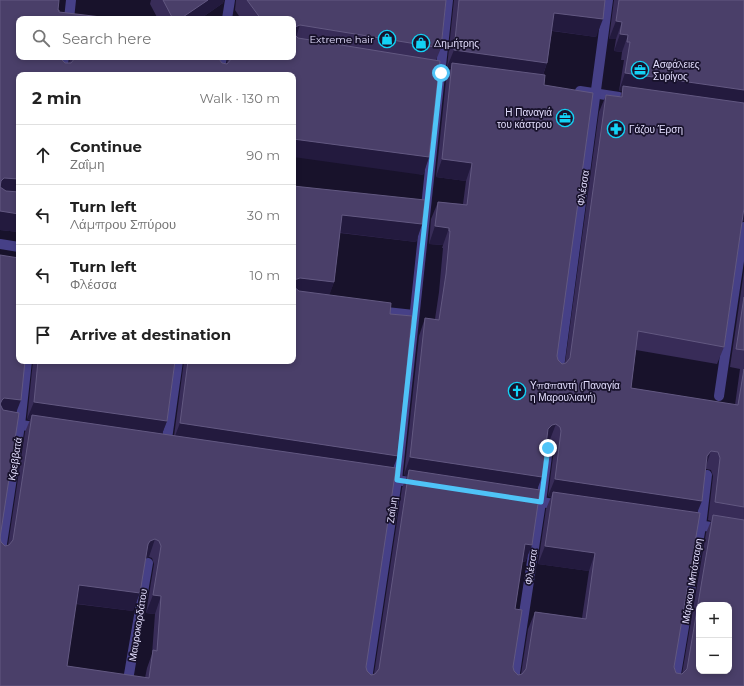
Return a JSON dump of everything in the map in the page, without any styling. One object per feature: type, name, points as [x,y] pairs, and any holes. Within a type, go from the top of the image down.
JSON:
[{"type":"street","points":[[69,15],[71,0]]},
{"type":"street","points":[[227,16],[230,0]]},
{"type":"street","name":"Ζαΐμη","points":[[366,686],[397,480],[448,0]]},
{"type":"street","name":"Φλέσσα","points":[[557,375],[608,0]]},
{"type":"street","points":[[62,72],[64,60]]},
{"type":"street","points":[[220,72],[222,60]]},
{"type":"street","points":[[573,90],[627,98]]},
{"type":"street","points":[[719,396],[744,227]]},
{"type":"street","points":[[0,244],[16,247]]},
{"type":"street","points":[[369,310],[414,315]]},
{"type":"street","name":"Κρεββατά","points":[[0,557],[20,424],[27,364]]},
{"type":"street","points":[[166,446],[178,364]]},
{"type":"street","points":[[0,422],[51,429]]},
{"type":"street","name":"Φλέσσα","points":[[513,686],[548,448]]},
{"type":"street","name":"Μάρκου Μπότσαρη","points":[[674,686],[701,526],[707,475]]},
{"type":"street","points":[[374,477],[427,485]]},
{"type":"street","points":[[519,498],[572,506]]},
{"type":"street","points":[[678,522],[744,532]]},
{"type":"street","name":"Μαυροκορδάτου","points":[[127,686],[148,563]]},
{"type":"building","points":[[0,0],[59,0],[59,12],[93,16],[16,16],[16,60],[62,60],[65,63],[71,63],[73,60],[220,60],[222,63],[227,64],[230,60],[296,60],[296,36],[298,38],[440,61],[429,157],[296,139],[296,72],[16,72],[16,179],[4,178],[1,181],[0,187]]},
{"type":"building","points":[[163,0],[208,0],[184,16],[171,16]]},
{"type":"building","points":[[247,0],[446,0],[441,48],[300,25],[296,27],[296,16],[259,16]]},
{"type":"building","points":[[459,0],[605,0],[603,19],[554,13],[547,63],[454,50]]},
{"type":"building","points":[[619,0],[744,0],[744,90],[625,73],[630,42],[627,42],[628,35],[620,34],[622,22],[616,21]]},
{"type":"building","points":[[452,63],[545,75],[544,85],[593,93],[557,356],[558,360],[562,364],[566,363],[570,358],[606,95],[622,97],[623,86],[744,103],[744,208],[724,347],[638,331],[631,388],[738,405],[744,369],[744,507],[715,502],[720,458],[718,452],[711,451],[707,456],[702,501],[555,479],[561,431],[560,427],[556,424],[552,425],[548,429],[542,477],[410,457],[425,318],[439,320],[446,274],[450,231],[449,228],[435,226],[438,202],[467,205],[472,163],[442,159]]},
{"type":"building","points":[[296,186],[425,200],[422,224],[342,215],[334,282],[300,278],[296,279]]},
{"type":"building","points":[[0,187],[6,191],[16,192],[16,214],[0,211]]},
{"type":"building","points":[[0,255],[16,258],[16,364],[25,364],[21,400],[4,398],[0,404]]},
{"type":"building","points":[[296,289],[299,291],[391,303],[390,314],[412,316],[398,456],[180,423],[188,364],[296,364]]},
{"type":"building","points":[[744,297],[744,350],[736,349]]},
{"type":"building","points":[[38,364],[175,364],[167,421],[34,402]]},
{"type":"building","points":[[0,404],[3,410],[19,413],[0,538]]},
{"type":"building","points":[[32,415],[396,468],[366,667],[367,671],[371,675],[375,674],[379,669],[409,470],[540,490],[532,545],[525,544],[515,609],[522,610],[513,667],[514,671],[518,675],[522,674],[526,669],[535,612],[586,619],[595,553],[545,546],[553,492],[700,513],[674,667],[676,673],[682,674],[687,669],[696,616],[696,674],[732,674],[732,602],[698,602],[713,515],[744,520],[744,686],[0,686],[0,538],[1,542],[5,546],[9,545],[13,540]],"holes":[[[155,539],[159,541],[161,546],[153,595],[161,596],[157,651],[153,650],[149,678],[67,666],[79,585],[140,593],[148,544],[150,541]]]},
{"type":"place","name":"Extreme hair","points":[[387,39]]},
{"type":"place","name":"Δημήτρης","points":[[421,43]]},
{"type":"place","name":"Ασφάλειες Συρίγος","points":[[640,70]]},
{"type":"place","name":"Η Παναγιά του κάστρου","points":[[565,118]]},
{"type":"place","name":"Γάζου Έρση","points":[[616,129]]},
{"type":"place","name":"Υπαπαντή (Παναγία η Μαρουλιανή)","points":[[517,391]]},
{"type":"route","points":[[441,73],[397,480],[541,502],[548,448]]}]
